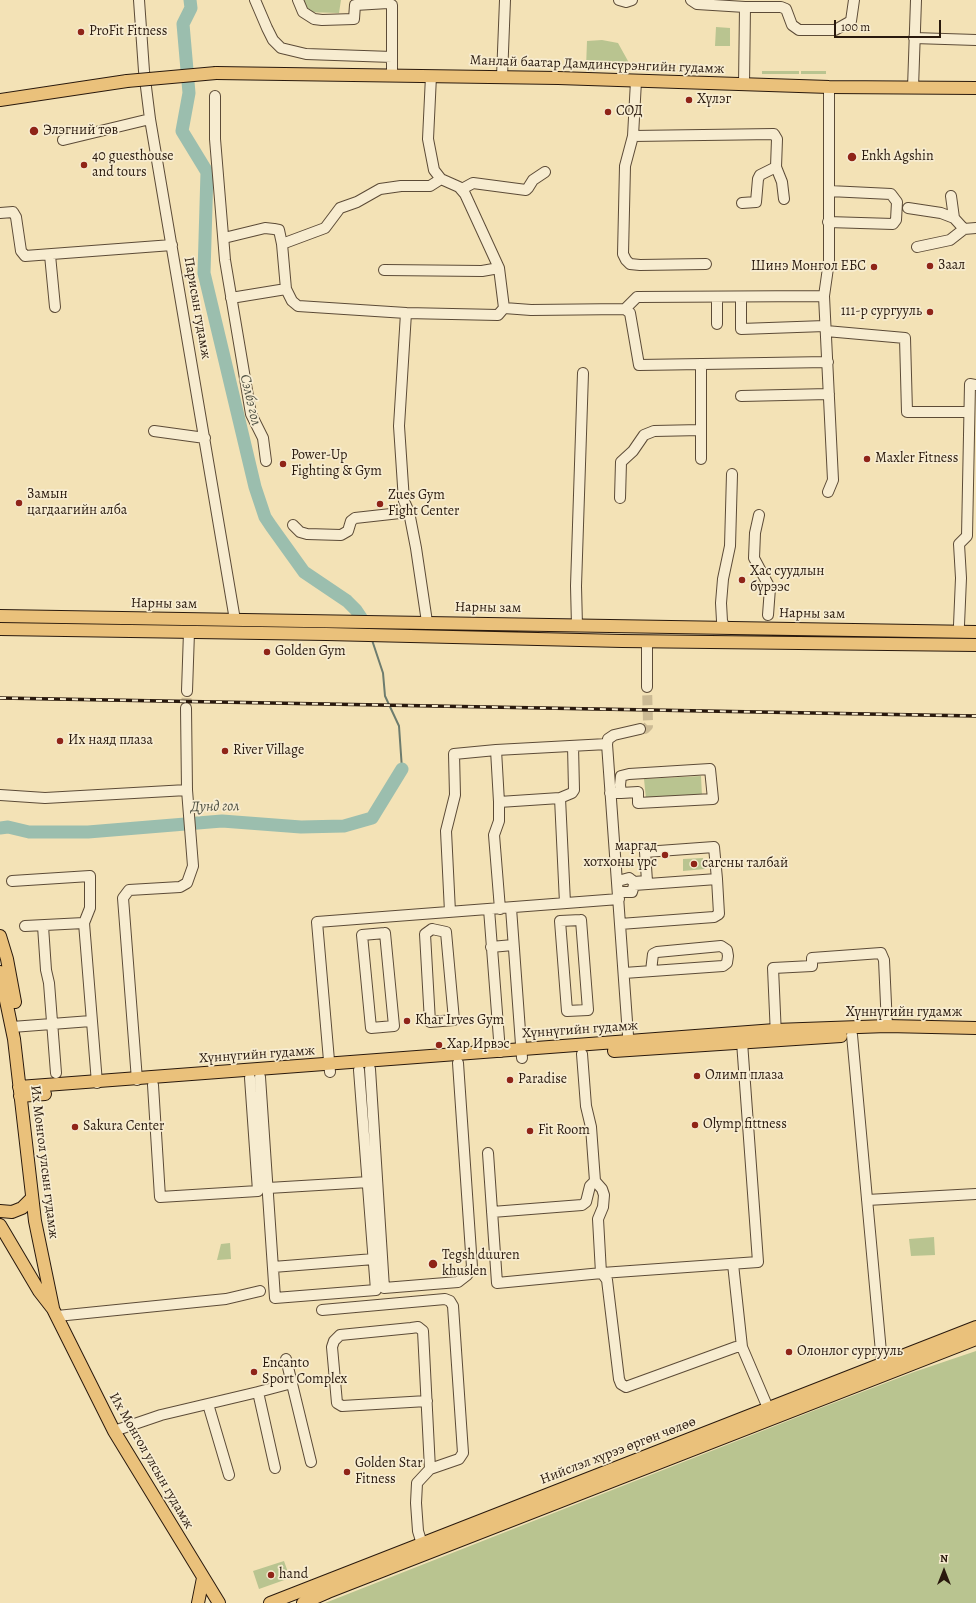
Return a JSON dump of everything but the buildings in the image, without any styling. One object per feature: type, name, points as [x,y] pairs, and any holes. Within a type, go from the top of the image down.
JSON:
[{"type":"main road","name":"Манлай баатар Дамдинсүрэнгийн гудамж","points":[[0,100],[127,81],[216,73],[502,77],[829,87],[976,88]]},
{"type":"main road","name":"Нарны зам","points":[[0,616],[394,621],[579,626],[976,632]]},
{"type":"main road","points":[[72,617],[77,625],[74,631]]},
{"type":"main road","points":[[87,618],[83,624],[87,631]]},
{"type":"main road","points":[[579,626],[583,634],[582,640]]},
{"type":"main road","name":"Нарны зам","points":[[0,629],[337,634],[582,640],[976,645]]},
{"type":"main road","points":[[923,631],[926,637],[923,644]]},
{"type":"main road","points":[[0,936],[7,959],[14,999],[15,1010],[12,1027]]},
{"type":"main road","name":"Их Монгол улсын гудамж","points":[[0,972],[5,1013],[12,1027],[25,1151],[38,1240],[55,1313]]},
{"type":"main road","name":"Хүннүгийн гудамж","points":[[20,1092],[136,1080],[330,1068],[365,1069],[458,1063],[522,1054],[887,1026],[976,1028]]},
{"type":"main road","name":"Хүннүгийн гудамж","points":[[20,1092],[153,1085],[255,1077],[330,1068],[500,1052],[522,1054],[580,1054],[628,1046],[742,1042],[776,1035],[976,1034]]},
{"type":"main road","points":[[0,1211],[12,1212],[22,1208],[32,1198]]},
{"type":"main road","name":"Их Монгол улсын гудамж","points":[[0,1225],[39,1291],[55,1313],[114,1432],[219,1603]]},
{"type":"main road","name":"Нийслэл хүрээ өргөн чөлөө","points":[[303,1603],[768,1408],[784,1408],[882,1364],[976,1326]]},
{"type":"main road","name":"Нийслэл хүрээ өргөн чөлөө","points":[[270,1603],[422,1544],[568,1493],[784,1408],[976,1338]]},
{"type":"main road","points":[[198,1603],[203,1578]]},
{"type":"street","name":"Парисын гудамж","points":[[139,0],[144,71],[150,119],[235,620]]},
{"type":"street","points":[[256,0],[267,28],[281,48],[306,54],[392,57]]},
{"type":"street","points":[[298,0],[303,12],[314,19],[322,20],[354,19],[354,5],[388,3],[392,5],[392,75]]},
{"type":"street","points":[[502,77],[505,0]]},
{"type":"street","points":[[618,0],[626,2],[632,0]]},
{"type":"street","points":[[692,1],[745,8],[781,7],[786,9],[792,25],[799,30],[835,30],[851,21],[854,0]]},
{"type":"street","points":[[913,88],[916,0]]},
{"type":"street","points":[[744,85],[745,8]]},
{"type":"street","points":[[914,38],[976,40]]},
{"type":"street","points":[[224,238],[265,228],[274,228],[279,230],[282,244],[286,290],[292,301],[298,306],[406,313],[498,315],[504,308],[499,268],[462,189],[441,179],[434,170],[428,139],[431,76]]},
{"type":"street","points":[[636,81],[633,136],[625,166],[622,230],[623,254],[630,264],[706,264]]},
{"type":"street","points":[[828,492],[833,480],[824,296],[829,261],[829,87]]},
{"type":"street","points":[[215,96],[215,139],[225,260],[251,414],[263,438],[266,461]]},
{"type":"street","points":[[63,140],[150,119]]},
{"type":"street","points":[[633,136],[774,134],[776,139],[776,167],[782,182],[784,199]]},
{"type":"street","points":[[742,203],[756,202],[758,179],[760,174],[776,167]]},
{"type":"street","points":[[462,189],[473,183],[526,190],[533,180],[545,172]]},
{"type":"street","points":[[282,244],[325,228],[340,208],[357,202],[380,189],[396,186],[430,186],[441,179]]},
{"type":"street","points":[[828,222],[893,224],[896,220],[897,202],[891,194],[829,191]]},
{"type":"street","points":[[951,196],[954,218]]},
{"type":"street","points":[[908,208],[928,210],[954,218],[964,229]]},
{"type":"street","points":[[0,213],[13,212],[16,217],[22,255],[26,256],[172,245]]},
{"type":"street","points":[[917,247],[950,240],[964,229],[976,228]]},
{"type":"street","points":[[50,255],[55,307]]},
{"type":"street","points":[[384,270],[482,271],[499,268]]},
{"type":"street","points":[[231,298],[286,290]]},
{"type":"street","points":[[625,309],[637,297],[824,296]]},
{"type":"street","points":[[716,324],[717,297]]},
{"type":"street","points":[[741,297],[741,329],[825,329],[905,338],[907,412],[969,412]]},
{"type":"street","points":[[504,308],[530,310],[625,309],[630,313],[639,364],[828,362]]},
{"type":"street","points":[[406,313],[398,415],[404,501],[416,548],[427,622]]},
{"type":"street","points":[[701,364],[701,459]]},
{"type":"street","points":[[579,626],[576,586],[583,373]]},
{"type":"street","points":[[959,625],[961,578],[959,544],[967,536],[970,384],[976,385]]},
{"type":"street","points":[[741,396],[829,394]]},
{"type":"street","points":[[620,498],[620,462],[633,451],[644,435],[654,430],[701,430]]},
{"type":"street","points":[[154,431],[205,438]]},
{"type":"street","points":[[725,628],[722,621],[721,603],[723,579],[730,546],[732,474]]},
{"type":"street","points":[[293,525],[300,532],[307,534],[341,535],[348,531],[351,521],[355,518],[408,512]]},
{"type":"street","points":[[759,515],[755,533],[754,558],[770,588],[768,615]]},
{"type":"street","points":[[187,691],[190,632]]},
{"type":"street","points":[[644,641],[645,687]]},
{"type":"street","points":[[136,1080],[123,898],[129,890],[180,887],[187,883],[193,866],[188,795],[186,708]]},
{"type":"street","points":[[628,1046],[618,881],[607,744],[608,739],[614,735],[640,729]]},
{"type":"street","points":[[450,912],[446,831],[455,795],[454,754],[496,750],[607,744]]},
{"type":"street","points":[[499,802],[560,798],[572,793],[574,790],[573,746]]},
{"type":"street","points":[[496,750],[499,802],[498,821],[494,835],[500,908]]},
{"type":"street","points":[[610,793],[621,793],[638,792],[638,803],[713,799],[710,769],[629,774],[621,776],[621,793]]},
{"type":"street","points":[[0,795],[45,798],[188,795]]},
{"type":"street","points":[[560,798],[568,903],[571,920]]},
{"type":"street","points":[[618,881],[629,878],[634,882],[647,881],[645,852],[714,848],[719,914],[714,917],[620,924]]},
{"type":"street","points":[[12,881],[90,876],[90,908],[84,923],[96,1083]]},
{"type":"street","points":[[330,1068],[318,922],[568,903],[618,896],[632,892],[634,885],[717,879]]},
{"type":"street","points":[[511,908],[522,1054]]},
{"type":"street","points":[[489,909],[500,1052]]},
{"type":"street","points":[[430,914],[432,929]]},
{"type":"street","points":[[374,918],[375,934]]},
{"type":"street","points":[[571,920],[581,920],[588,1010],[567,1011],[560,921],[571,920]]},
{"type":"street","points":[[25,926],[84,923]]},
{"type":"street","points":[[43,926],[56,1073]]},
{"type":"street","points":[[432,929],[446,932],[454,1020],[430,1022],[424,934],[432,929]]},
{"type":"street","points":[[385,933],[394,1026],[371,1028],[362,935],[375,934],[385,933]]},
{"type":"street","points":[[491,947],[514,945]]},
{"type":"street","points":[[624,973],[723,966],[727,963],[727,950],[721,946],[657,952],[653,954],[651,971]]},
{"type":"street","points":[[776,1035],[772,968],[812,966],[812,958],[881,952],[884,960],[887,1026]]},
{"type":"street","points":[[12,1027],[91,1021]]},
{"type":"street","points":[[852,1035],[882,1364]]},
{"type":"street","points":[[488,1153],[497,1283],[602,1273],[758,1262],[742,1042]]},
{"type":"street","points":[[580,1054],[581,1106],[591,1127],[595,1180],[602,1189],[604,1195],[603,1207],[598,1219],[602,1273],[607,1280],[619,1379],[621,1384],[626,1387],[736,1347],[742,1347]]},
{"type":"street","points":[[365,1069],[384,1288],[458,1282],[467,1275],[472,1267],[458,1063]]},
{"type":"street","points":[[255,1077],[268,1188],[275,1298],[376,1290],[369,1182],[365,1069]]},
{"type":"street","points":[[153,1085],[160,1197],[258,1191],[255,1077]]},
{"type":"street","points":[[492,1212],[582,1205],[586,1202],[590,1186],[595,1180]]},
{"type":"street","points":[[268,1188],[369,1182]]},
{"type":"street","points":[[867,1200],[976,1194]]},
{"type":"street","points":[[273,1267],[374,1259]]},
{"type":"street","points":[[733,1264],[742,1347],[768,1408]]},
{"type":"street","points":[[55,1313],[226,1299],[260,1291]]},
{"type":"street","points":[[322,1310],[445,1299],[453,1306],[463,1453],[460,1459],[430,1469],[417,1483],[416,1503],[418,1531],[422,1544]]},
{"type":"street","points":[[427,1401],[342,1406],[337,1403],[332,1347],[334,1341],[340,1335],[418,1327],[423,1331],[427,1401],[430,1469]]},
{"type":"street","points":[[286,1359],[311,1462]]},
{"type":"street","points":[[114,1432],[161,1415],[292,1383]]},
{"type":"street","points":[[258,1392],[275,1468]]},
{"type":"street","points":[[208,1404],[229,1476]]},
{"type":"green space","points":[[299,0],[341,0],[339,13],[303,12]]},
{"type":"green space","points":[[716,27],[730,28],[730,46],[715,46]]},
{"type":"green space","points":[[602,40],[618,43],[633,70],[586,68],[587,41]]},
{"type":"green space","points":[[762,71],[799,71],[799,74],[762,74]]},
{"type":"green space","points":[[801,71],[826,71],[826,74],[801,74]]},
{"type":"green space","points":[[701,776],[702,796],[646,799],[644,779]]},
{"type":"green space","name":"сагсны талбай","points":[[703,858],[705,869],[683,871],[683,859]]},
{"type":"green space","points":[[934,1237],[935,1255],[911,1256],[909,1239]]},
{"type":"green space","points":[[230,1243],[231,1259],[217,1260],[221,1244]]},
{"type":"green space","points":[[976,1351],[976,1603],[325,1603],[818,1409],[914,1372]]},
{"type":"green space","name":"hand","points":[[284,1561],[290,1578],[259,1589],[253,1571]]},
{"type":"waterway","name":"Сэлбэ гол","points":[[190,0],[191,8],[183,24],[189,93],[182,131],[207,172],[204,273],[255,487],[265,517],[304,572],[347,601],[356,610],[368,628]]},
{"type":"waterway","name":"Сэлбэ гол","points":[[372,640],[383,673],[385,696],[399,726],[402,769]]},
{"type":"waterway","name":"Дунд гол","points":[[0,828],[8,827],[29,832],[88,832],[222,821],[301,827],[344,826],[372,818],[402,769]]},
{"type":"tunnel","points":[[640,729],[645,729],[648,726],[647,687]]},
{"type":"tunnel","points":[[186,708],[187,691]]},
{"type":"railway","points":[[0,698],[976,716]]},
{"type":"place","name":"ProFit Fitness","points":[[81,32]]},
{"type":"place","name":"Хүлэг","points":[[689,100]]},
{"type":"place","name":"СОД","points":[[608,112]]},
{"type":"place","name":"Элэгний төв","points":[[34,131]]},
{"type":"place","name":"Enkh Agshin","points":[[852,157]]},
{"type":"place","name":"40 guesthouse and tours","points":[[84,165]]},
{"type":"place","name":"Заал","points":[[930,266]]},
{"type":"place","name":"Шинэ Монгол ЕБС","points":[[874,267]]},
{"type":"place","name":"111-р сургууль","points":[[930,312]]},
{"type":"place","name":"Maxler Fitness","points":[[867,459]]},
{"type":"place","name":"Power-Up Fighting & Gym","points":[[283,464]]},
{"type":"place","name":"Замын цагдаагийн алба","points":[[19,503]]},
{"type":"place","name":"Zues Gym Fight Center","points":[[380,504]]},
{"type":"place","name":"Хас суудлын бүрээс","points":[[742,580]]},
{"type":"place","name":"Golden Gym","points":[[267,652]]},
{"type":"place","name":"Их наяд плаза","points":[[60,741]]},
{"type":"place","name":"River Village","points":[[225,751]]},
{"type":"place","name":"маргад хотхоны үрс","points":[[665,855]]},
{"type":"place","name":"сагсны талбай","points":[[694,864]]},
{"type":"place","name":"Khar Irves Gym","points":[[407,1021]]},
{"type":"place","name":"Хар Ирвэс","points":[[439,1045]]},
{"type":"place","name":"Олимп плаза","points":[[697,1076]]},
{"type":"place","name":"Paradise","points":[[510,1080]]},
{"type":"place","name":"Olymp fittness","points":[[695,1125]]},
{"type":"place","name":"Sakura Center","points":[[75,1127]]},
{"type":"place","name":"Fit Room","points":[[530,1131]]},
{"type":"place","name":"Tegsh duuren khuslen","points":[[433,1264]]},
{"type":"place","name":"Олонлог сургууль","points":[[789,1352]]},
{"type":"place","name":"Encanto Sport Complex","points":[[254,1372]]},
{"type":"place","name":"Golden Star Fitness","points":[[347,1472]]},
{"type":"place","name":"hand","points":[[271,1575]]}]
